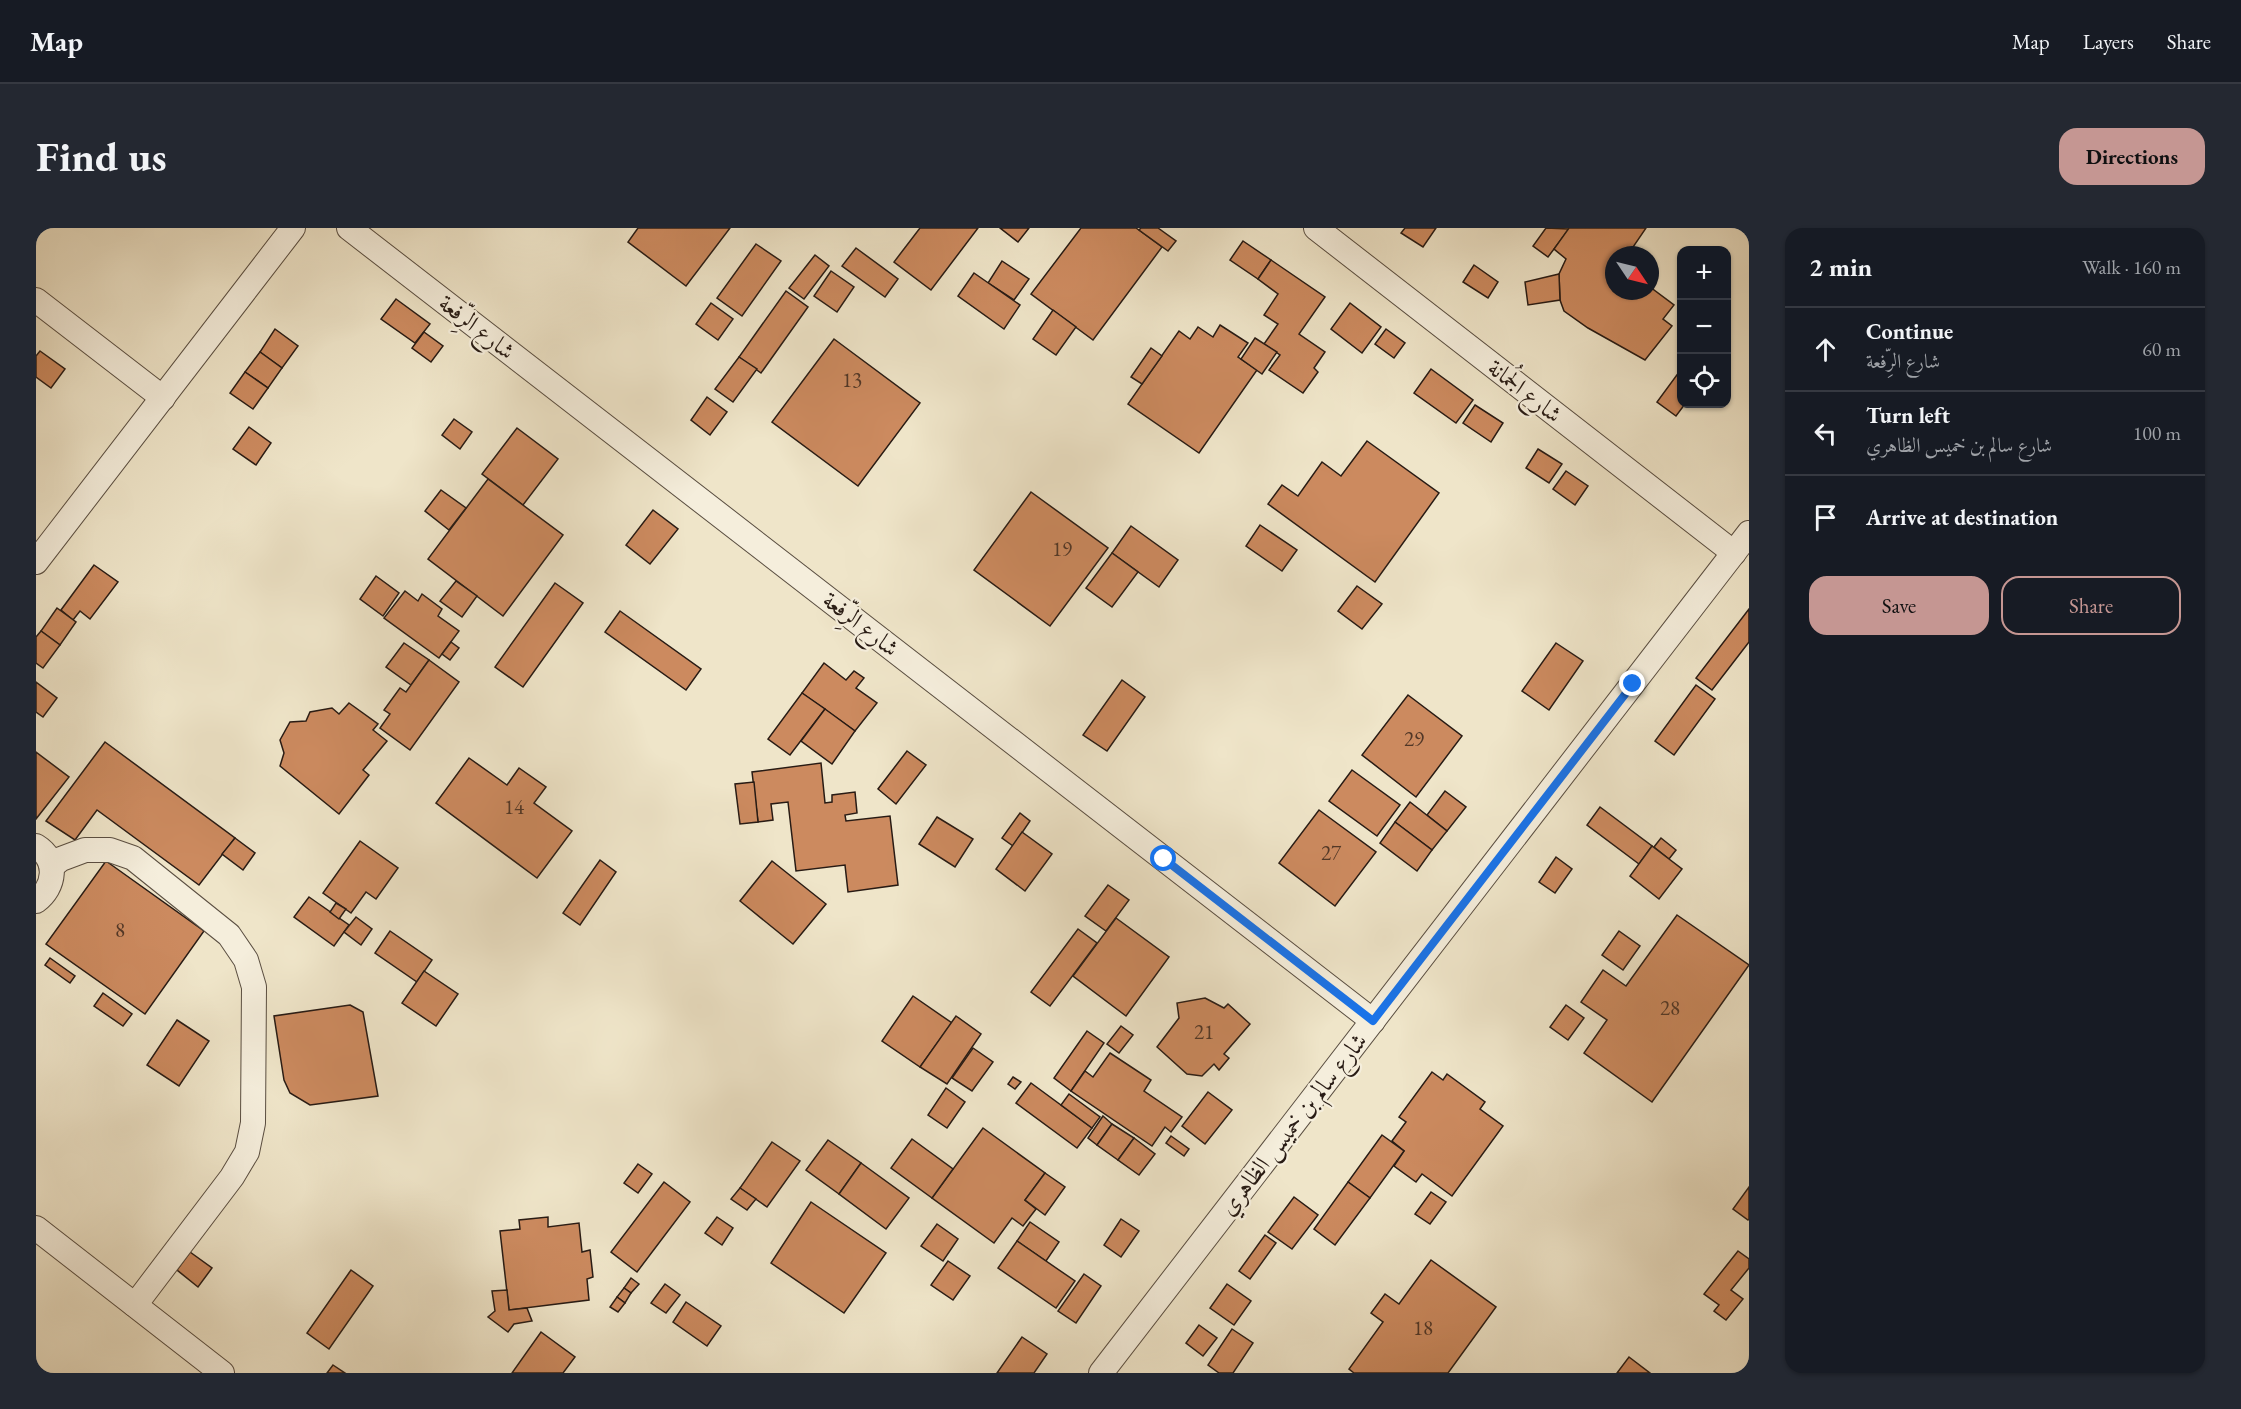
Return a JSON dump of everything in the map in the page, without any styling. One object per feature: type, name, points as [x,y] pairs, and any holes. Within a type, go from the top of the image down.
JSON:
[{"type":"street","points":[[36,562],[294,228]]},
{"type":"street","name":"شارع الرِّفعة","points":[[349,228],[1373,1021]]},
{"type":"street","name":"شارع الجُمانة","points":[[1316,228],[1734,553]]},
{"type":"street","points":[[36,300],[163,398]]},
{"type":"street","name":"شارع سالم بن خميس الظاهري","points":[[1101,1373],[1749,533]]},
{"type":"street","points":[[36,846],[48,857],[52,866],[50,886],[36,901]]},
{"type":"street","points":[[52,866],[84,850],[110,850],[133,858],[230,935],[246,960],[254,987],[253,1124],[247,1152],[232,1177],[135,1305]]},
{"type":"street","points":[[36,1228],[222,1373]]},
{"type":"building","points":[[638,228],[730,228],[686,286],[628,242]]},
{"type":"building","points":[[920,228],[978,228],[931,290],[894,262]]},
{"type":"building","points":[[1000,228],[1029,228],[1018,242]]},
{"type":"building","points":[[1081,228],[1136,228],[1162,247],[1093,340],[1031,294]]},
{"type":"building","points":[[1158,228],[1176,241],[1168,251],[1139,230]]},
{"type":"building","points":[[1405,228],[1436,228],[1423,247],[1401,233]]},
{"type":"building","points":[[1546,228],[1569,229],[1548,257],[1533,246]]},
{"type":"building","points":[[1569,228],[1646,228],[1634,246],[1605,246],[1605,300],[1659,300],[1659,294],[1674,305],[1663,319],[1672,326],[1645,360],[1588,328],[1564,311],[1560,300],[1559,274],[1566,259],[1554,249]]},
{"type":"building","points":[[1243,241],[1271,260],[1258,279],[1230,260]]},
{"type":"building","points":[[756,244],[781,261],[742,316],[717,298]]},
{"type":"building","points":[[856,248],[898,279],[885,297],[842,266]]},
{"type":"building","points":[[815,255],[829,266],[804,299],[789,288]]},
{"type":"building","points":[[1271,260],[1325,297],[1299,334],[1325,352],[1314,368],[1318,372],[1303,393],[1269,370],[1280,355],[1264,344],[1278,324],[1264,315],[1278,294],[1258,279]]},
{"type":"building","points":[[1002,261],[1029,279],[1014,300],[988,283]]},
{"type":"building","points":[[1474,265],[1498,282],[1488,298],[1463,282]]},
{"type":"building","points":[[831,271],[854,287],[837,312],[814,296]]},
{"type":"building","points":[[974,273],[1020,305],[1004,329],[958,296]]},
{"type":"building","points":[[1559,274],[1560,300],[1528,305],[1525,282]]},
{"type":"building","points":[[786,291],[808,307],[761,373],[739,357]]},
{"type":"building","points":[[396,299],[430,324],[415,343],[381,319]]},
{"type":"building","points":[[711,303],[733,319],[718,340],[696,324]]},
{"type":"building","points":[[1350,303],[1381,327],[1362,353],[1331,329]]},
{"type":"building","points":[[1053,310],[1076,327],[1056,355],[1033,339]]},
{"type":"building","points":[[1220,325],[1248,343],[1238,357],[1257,370],[1199,453],[1128,404],[1179,331],[1190,339],[1198,327],[1213,337]]},
{"type":"building","points":[[275,329],[298,346],[282,368],[260,352]]},
{"type":"building","points":[[1386,329],[1405,343],[1394,358],[1375,344]]},
{"type":"building","points":[[424,332],[443,346],[431,362],[412,348]]},
{"type":"building","points":[[1255,338],[1277,352],[1262,374],[1241,359]]},
{"type":"building","points":[[834,339],[920,403],[858,486],[772,422]]},
{"type":"building","points":[[1151,348],[1162,356],[1142,384],[1131,377]]},
{"type":"building","points":[[40,351],[65,369],[51,388],[36,377],[36,356]]},
{"type":"building","points":[[260,352],[282,368],[268,388],[245,372]]},
{"type":"building","points":[[739,357],[757,369],[733,402],[715,389]]},
{"type":"building","points":[[1431,369],[1473,400],[1456,423],[1414,393]]},
{"type":"building","points":[[245,372],[268,388],[253,409],[230,393]]},
{"type":"building","points":[[1677,375],[1677,408],[1682,408],[1676,416],[1657,402]]},
{"type":"building","points":[[707,397],[727,412],[710,435],[691,420]]},
{"type":"building","points":[[1475,405],[1503,423],[1491,442],[1463,423]]},
{"type":"building","points":[[454,419],[472,432],[460,449],[442,435]]},
{"type":"building","points":[[249,427],[271,443],[256,465],[233,449]]},
{"type":"building","points":[[517,428],[558,459],[523,505],[482,474]]},
{"type":"building","points":[[1367,441],[1439,493],[1375,582],[1268,504],[1282,485],[1298,496],[1322,462],[1341,476]]},
{"type":"building","points":[[1538,449],[1562,464],[1549,483],[1526,468]]},
{"type":"building","points":[[1566,471],[1588,486],[1575,505],[1553,489]]},
{"type":"building","points":[[488,479],[563,535],[503,616],[428,559]]},
{"type":"building","points":[[441,490],[466,508],[449,530],[425,511]]},
{"type":"building","points":[[1031,492],[1108,548],[1050,626],[974,570]]},
{"type":"building","points":[[653,510],[678,529],[650,564],[626,545]]},
{"type":"building","points":[[1260,525],[1297,550],[1282,571],[1246,546]]},
{"type":"building","points":[[1131,526],[1178,560],[1159,587],[1112,553]]},
{"type":"building","points":[[1112,553],[1138,572],[1112,607],[1086,588]]},
{"type":"building","points":[[94,565],[118,582],[90,619],[80,611],[73,620],[61,610]]},
{"type":"building","points":[[376,576],[399,593],[383,616],[360,599]]},
{"type":"building","points":[[456,581],[477,596],[462,617],[440,601]]},
{"type":"building","points":[[555,583],[583,603],[523,687],[495,667]]},
{"type":"building","points":[[1357,586],[1382,604],[1362,629],[1338,611]]},
{"type":"building","points":[[405,591],[418,601],[422,594],[442,609],[438,616],[459,631],[439,658],[384,618]]},
{"type":"building","points":[[57,608],[76,622],[60,645],[41,631]]},
{"type":"building","points":[[1749,609],[1749,642],[1712,690],[1696,678]]},
{"type":"building","points":[[620,611],[701,669],[686,690],[605,632]]},
{"type":"building","points":[[41,631],[60,645],[43,668],[36,663],[36,637]]},
{"type":"building","points":[[451,642],[459,648],[450,660],[442,654]]},
{"type":"building","points":[[404,643],[429,660],[411,685],[386,667]]},
{"type":"building","points":[[1556,643],[1583,661],[1549,710],[1522,691]]},
{"type":"building","points":[[429,660],[459,682],[410,750],[380,728],[390,714],[384,710],[400,688],[406,692]]},
{"type":"building","points":[[824,663],[846,680],[854,671],[864,678],[856,688],[877,703],[855,731],[802,693]]},
{"type":"building","points":[[1122,680],[1145,697],[1107,751],[1083,735]]},
{"type":"building","points":[[36,682],[57,698],[43,717],[36,712]]},
{"type":"building","points":[[1696,685],[1715,699],[1674,755],[1655,741]]},
{"type":"building","points":[[802,693],[825,709],[790,755],[768,739]]},
{"type":"building","points":[[1408,695],[1462,736],[1416,797],[1362,755]]},
{"type":"building","points":[[349,703],[378,724],[373,730],[387,741],[363,770],[369,775],[339,814],[280,766],[284,753],[280,740],[290,722],[306,721],[310,712],[332,708],[339,714]]},
{"type":"building","points":[[825,709],[855,731],[832,764],[801,741]]},
{"type":"building","points":[[105,742],[235,838],[199,885],[97,810],[75,840],[46,821]]},
{"type":"building","points":[[907,751],[926,765],[896,804],[878,789]]},
{"type":"building","points":[[36,752],[69,777],[36,819]]},
{"type":"building","points":[[469,758],[507,785],[519,768],[546,787],[534,803],[572,831],[537,878],[436,803]]},
{"type":"building","points":[[821,763],[825,803],[832,802],[832,795],[855,792],[857,813],[845,815],[846,821],[890,816],[898,885],[848,892],[845,865],[796,871],[788,802],[771,804],[773,820],[758,822],[752,772]]},
{"type":"building","points":[[1352,770],[1400,805],[1377,836],[1329,801]]},
{"type":"building","points":[[754,782],[758,822],[740,824],[735,784]]},
{"type":"building","points":[[1445,791],[1466,807],[1447,831],[1427,815]]},
{"type":"building","points":[[1410,802],[1447,831],[1432,850],[1395,822]]},
{"type":"building","points":[[1600,807],[1652,846],[1639,864],[1587,825]]},
{"type":"building","points":[[1319,810],[1376,852],[1335,906],[1279,863]]},
{"type":"building","points":[[1020,813],[1030,821],[1013,846],[1002,838]]},
{"type":"building","points":[[937,817],[973,839],[955,867],[919,844]]},
{"type":"building","points":[[1395,822],[1432,850],[1417,871],[1380,843]]},
{"type":"building","points":[[1022,832],[1052,854],[1025,891],[996,869]]},
{"type":"building","points":[[235,838],[255,853],[243,870],[222,854]]},
{"type":"building","points":[[1661,838],[1676,850],[1669,859],[1654,847]]},
{"type":"building","points":[[360,841],[398,868],[376,899],[366,892],[351,913],[323,893]]},
{"type":"building","points":[[1652,846],[1682,869],[1659,899],[1630,876]]},
{"type":"building","points":[[1556,857],[1572,869],[1555,893],[1539,882]]},
{"type":"building","points":[[600,860],[616,872],[580,925],[563,913]]},
{"type":"building","points":[[106,861],[204,931],[145,1014],[46,944]]},
{"type":"building","points":[[772,861],[826,904],[793,944],[740,901]]},
{"type":"building","points":[[1108,885],[1129,900],[1106,931],[1085,916]]},
{"type":"building","points":[[309,897],[349,925],[334,946],[294,917]]},
{"type":"building","points":[[336,903],[346,909],[339,919],[330,912]]},
{"type":"building","points":[[1677,915],[1749,965],[1652,1102],[1584,1053],[1607,1020],[1581,1002],[1603,970],[1626,986]]},
{"type":"building","points":[[356,917],[372,929],[361,945],[344,932]]},
{"type":"building","points":[[1116,918],[1169,957],[1126,1016],[1073,976]]},
{"type":"building","points":[[1078,929],[1097,943],[1050,1006],[1031,992]]},
{"type":"building","points":[[390,931],[432,960],[417,982],[375,953]]},
{"type":"building","points":[[1619,931],[1640,946],[1623,970],[1602,955]]},
{"type":"building","points":[[50,958],[75,976],[70,983],[45,965]]},
{"type":"building","points":[[424,971],[458,994],[436,1026],[402,1003]]},
{"type":"building","points":[[103,993],[132,1014],[123,1026],[94,1006]]},
{"type":"building","points":[[913,996],[952,1023],[920,1067],[882,1041]]},
{"type":"building","points":[[1205,998],[1224,1008],[1228,1004],[1250,1024],[1224,1054],[1229,1058],[1219,1070],[1214,1064],[1202,1076],[1187,1074],[1157,1047],[1179,1018],[1177,1003]]},
{"type":"building","points":[[350,1005],[363,1012],[378,1096],[310,1105],[290,1093],[284,1080],[274,1016]]},
{"type":"building","points":[[1566,1005],[1584,1018],[1568,1040],[1550,1027]]},
{"type":"building","points":[[956,1016],[981,1034],[947,1084],[920,1067]]},
{"type":"building","points":[[177,1020],[209,1041],[179,1086],[147,1065]]},
{"type":"building","points":[[1121,1026],[1133,1035],[1119,1053],[1107,1044]]},
{"type":"building","points":[[1087,1031],[1104,1043],[1071,1091],[1054,1078]]},
{"type":"building","points":[[973,1048],[993,1062],[972,1091],[952,1078]]},
{"type":"building","points":[[1110,1053],[1151,1080],[1144,1091],[1182,1117],[1171,1132],[1165,1127],[1152,1146],[1071,1091],[1085,1071],[1093,1077]]},
{"type":"building","points":[[1432,1072],[1443,1080],[1447,1074],[1485,1102],[1480,1109],[1503,1126],[1452,1196],[1422,1174],[1416,1182],[1394,1166],[1404,1151],[1392,1141],[1406,1122],[1399,1117]]},
{"type":"building","points":[[1013,1077],[1021,1082],[1015,1089],[1008,1084]]},
{"type":"building","points":[[1031,1083],[1092,1128],[1077,1148],[1016,1103]]},
{"type":"building","points":[[946,1088],[965,1102],[947,1128],[928,1115]]},
{"type":"building","points":[[1208,1092],[1232,1110],[1205,1144],[1182,1126]]},
{"type":"building","points":[[1069,1094],[1100,1117],[1092,1128],[1061,1105]]},
{"type":"building","points":[[1103,1116],[1112,1124],[1097,1145],[1088,1138]]},
{"type":"building","points":[[1112,1124],[1134,1138],[1118,1160],[1097,1145]]},
{"type":"building","points":[[983,1128],[1045,1173],[1025,1200],[1036,1209],[1023,1226],[1012,1218],[994,1243],[932,1198]]},
{"type":"building","points":[[1382,1135],[1404,1151],[1370,1198],[1348,1182]]},
{"type":"building","points":[[1171,1136],[1189,1149],[1184,1156],[1166,1143]]},
{"type":"building","points":[[1134,1138],[1155,1154],[1139,1175],[1118,1160]]},
{"type":"building","points":[[912,1139],[953,1169],[932,1198],[891,1168]]},
{"type":"building","points":[[828,1140],[861,1163],[839,1194],[806,1170]]},
{"type":"building","points":[[772,1142],[800,1161],[767,1207],[740,1188]]},
{"type":"building","points":[[861,1163],[909,1198],[886,1229],[839,1194]]},
{"type":"building","points":[[638,1164],[652,1174],[638,1193],[624,1183]]},
{"type":"building","points":[[1045,1173],[1065,1187],[1045,1215],[1025,1200]]},
{"type":"building","points":[[664,1182],[690,1202],[637,1272],[611,1252]]},
{"type":"building","points":[[1348,1182],[1370,1198],[1335,1245],[1314,1229]]},
{"type":"building","points":[[1749,1187],[1749,1219],[1748,1220],[1733,1209]]},
{"type":"building","points":[[740,1188],[756,1199],[747,1210],[731,1199]]},
{"type":"building","points":[[1431,1192],[1446,1202],[1430,1224],[1415,1214]]},
{"type":"building","points":[[1294,1197],[1318,1215],[1292,1249],[1268,1232]]},
{"type":"building","points":[[811,1202],[886,1253],[844,1313],[771,1263]]},
{"type":"building","points":[[548,1217],[548,1227],[579,1223],[582,1252],[590,1250],[593,1277],[587,1279],[589,1300],[509,1310],[500,1231],[520,1229],[519,1220]]},
{"type":"building","points":[[717,1217],[733,1228],[722,1245],[705,1233]]},
{"type":"building","points":[[1121,1219],[1139,1231],[1121,1257],[1104,1245]]},
{"type":"building","points":[[1030,1222],[1059,1242],[1046,1261],[1017,1241]]},
{"type":"building","points":[[937,1224],[958,1239],[943,1261],[921,1246]]},
{"type":"building","points":[[1265,1235],[1276,1243],[1250,1279],[1239,1271]]},
{"type":"building","points":[[1017,1241],[1075,1281],[1056,1308],[998,1268]]},
{"type":"building","points":[[1738,1251],[1749,1259],[1749,1268],[1731,1290],[1743,1299],[1726,1320],[1714,1311],[1719,1305],[1704,1294]]},
{"type":"building","points":[[190,1252],[212,1268],[198,1287],[177,1270]]},
{"type":"building","points":[[1431,1260],[1496,1307],[1448,1373],[1354,1373],[1349,1369],[1383,1322],[1371,1313],[1385,1294],[1399,1304]]},
{"type":"building","points":[[948,1261],[970,1276],[953,1300],[931,1285]]},
{"type":"building","points":[[351,1270],[373,1286],[329,1349],[307,1333]]},
{"type":"building","points":[[1084,1274],[1101,1286],[1076,1323],[1058,1311]]},
{"type":"building","points":[[631,1278],[639,1284],[631,1293],[624,1288]]},
{"type":"building","points":[[665,1284],[680,1295],[666,1313],[651,1303]]},
{"type":"building","points":[[1227,1284],[1251,1301],[1234,1325],[1210,1308]]},
{"type":"building","points":[[624,1288],[631,1293],[625,1303],[617,1297]]},
{"type":"building","points":[[507,1290],[509,1310],[527,1308],[532,1321],[514,1324],[508,1332],[488,1317],[495,1311],[492,1291]]},
{"type":"building","points":[[617,1297],[625,1303],[618,1312],[610,1307]]},
{"type":"building","points":[[686,1302],[721,1326],[707,1346],[673,1322]]},
{"type":"building","points":[[1199,1325],[1217,1338],[1203,1356],[1186,1343]]},
{"type":"building","points":[[1232,1329],[1253,1343],[1233,1373],[1219,1373],[1208,1365]]},
{"type":"building","points":[[541,1332],[575,1357],[563,1373],[512,1373]]},
{"type":"building","points":[[1022,1337],[1047,1354],[1034,1373],[997,1373]]},
{"type":"building","points":[[1629,1357],[1650,1373],[1617,1373]]},
{"type":"building","points":[[333,1365],[345,1373],[327,1373]]},
{"type":"route","points":[[1164,859],[1373,1021],[1633,684]]}]
